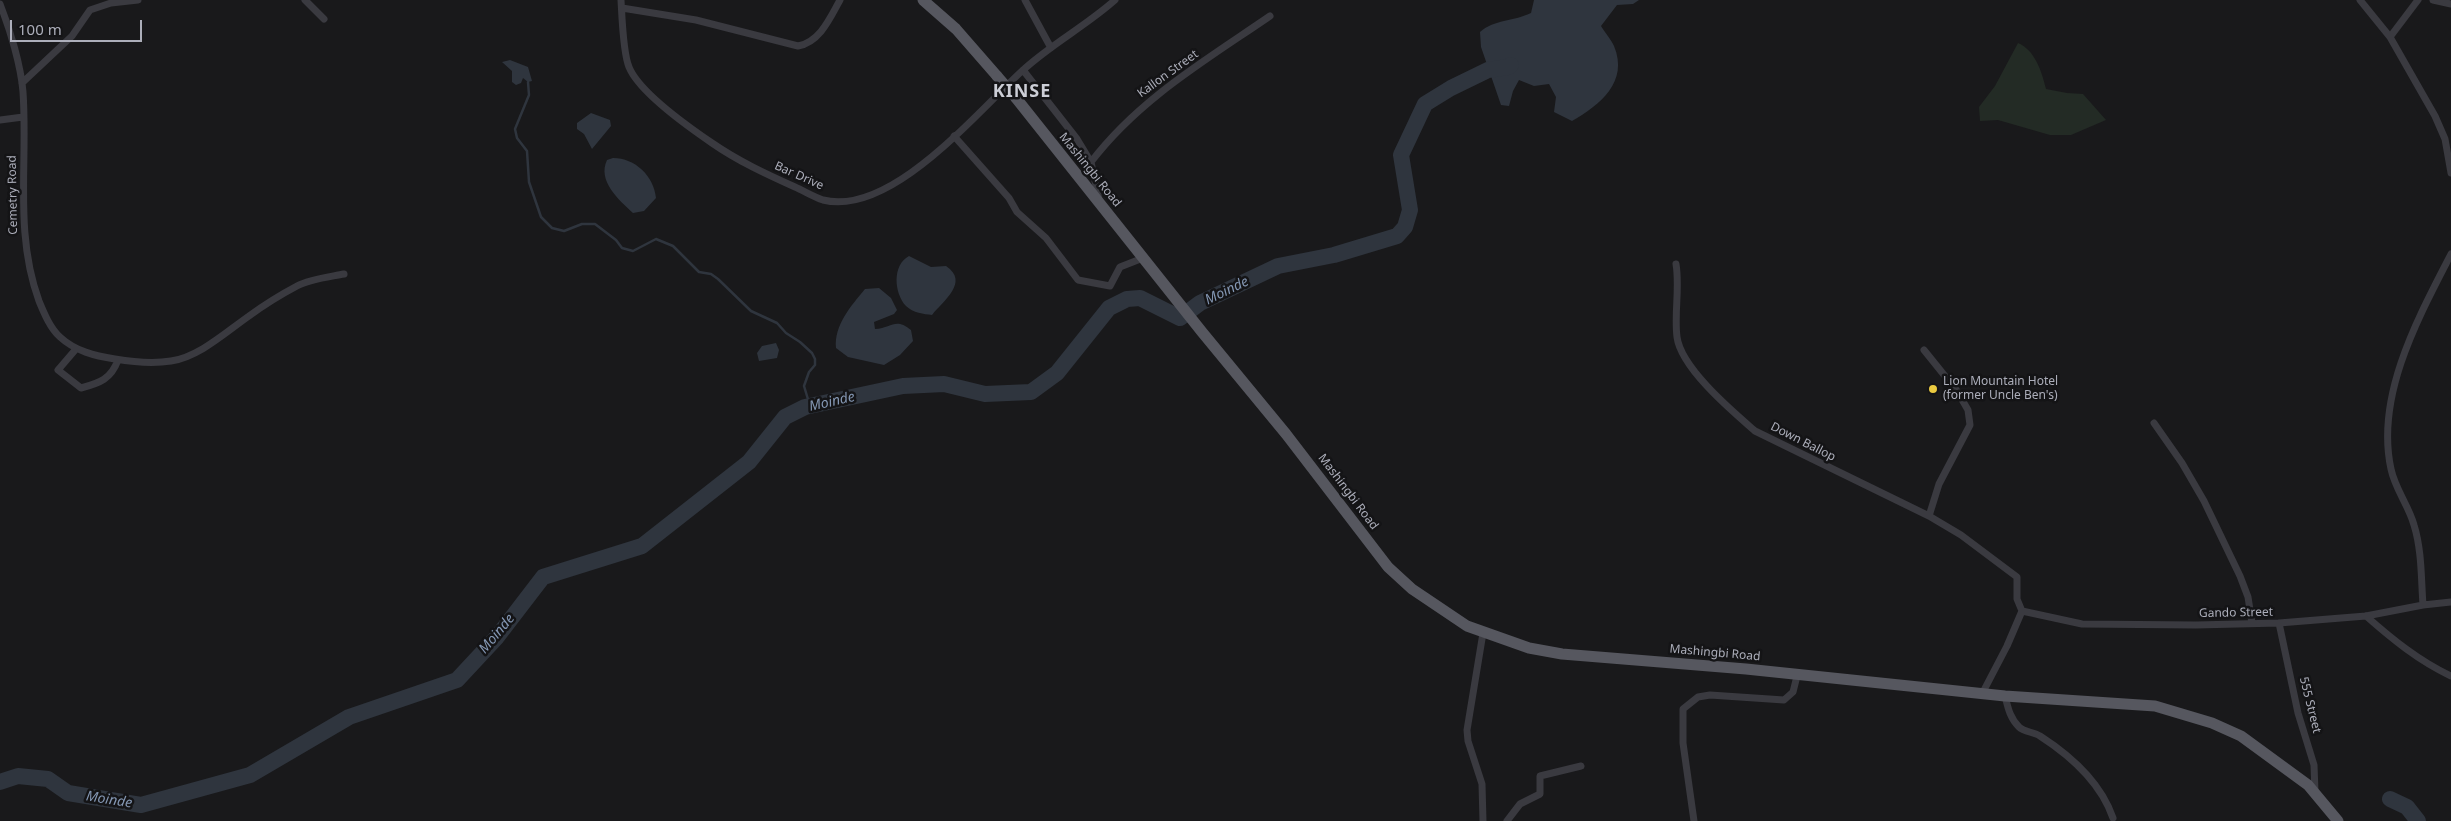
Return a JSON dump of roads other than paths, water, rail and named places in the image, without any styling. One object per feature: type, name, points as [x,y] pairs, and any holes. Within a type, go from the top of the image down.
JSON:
[{"type":"main road","name":"Mashingbi Road","points":[[923,0],[956,29],[1016,98],[1202,332],[1286,434],[1388,567],[1412,589],[1468,626],[1528,648],[1562,654],[1746,669],[1797,676],[1983,692],[2006,696],[2155,706],[2193,717],[2241,736],[2281,763],[2315,792],[2338,821]]},
{"type":"street","points":[[22,83],[72,36],[90,10],[111,3],[138,0]]},
{"type":"street","points":[[305,0],[324,19]]},
{"type":"street","name":"Bar Drive","points":[[621,0],[628,66],[636,79],[651,94],[691,128],[739,162],[823,200],[846,200],[873,194],[897,184],[954,136],[1023,70],[1115,0]]},
{"type":"street","points":[[622,8],[696,20],[798,46],[805,44],[818,35],[840,0]]},
{"type":"street","points":[[1025,0],[1051,48]]},
{"type":"street","points":[[2360,0],[2390,37],[2436,116],[2445,139],[2451,173]]},
{"type":"street","points":[[2390,37],[2418,0]]},
{"type":"street","points":[[2433,0],[2451,4]]},
{"type":"street","name":"Cemetry Road","points":[[0,4],[6,19],[22,83],[23,216],[30,268],[44,313],[59,336],[76,348],[98,356],[149,363],[172,361],[191,354],[262,306],[299,284],[344,274]]},
{"type":"street","name":"Kallon Street","points":[[1091,162],[1134,113],[1186,72],[1270,16]]},
{"type":"street","points":[[1023,70],[1077,139],[1091,162],[1100,203]]},
{"type":"street","points":[[0,120],[23,117]]},
{"type":"street","points":[[954,136],[1009,198],[1017,212],[1046,238],[1078,280],[1110,286],[1120,267],[1143,258]]},
{"type":"street","points":[[2423,604],[2419,544],[2414,524],[2392,472],[2387,429],[2393,387],[2433,288],[2451,254]]},
{"type":"street","name":"Down Ballop","points":[[1676,264],[1678,277],[1677,338],[1681,352],[1714,393],[1756,431],[1929,516],[1961,535],[2017,577],[2017,598],[2022,611]]},
{"type":"street","points":[[76,348],[58,370],[81,388],[98,383],[114,372],[118,360]]},
{"type":"street","points":[[1924,350],[1957,391],[1968,410],[1970,425],[1939,484],[1929,516]]},
{"type":"street","points":[[2154,423],[2182,463],[2204,501],[2240,576],[2248,597],[2252,624]]},
{"type":"street","name":"Gando Street","points":[[2022,611],[2082,624],[2252,624],[2366,616],[2423,604],[2451,602]]},
{"type":"street","points":[[1983,692],[2007,646],[2022,611]]},
{"type":"street","points":[[2366,616],[2392,639],[2424,662],[2451,676]]},
{"type":"street","name":"555 Street","points":[[2279,623],[2298,713],[2314,764],[2315,792]]},
{"type":"street","points":[[1483,633],[1467,730],[1468,741],[1482,784],[1483,821]]},
{"type":"street","points":[[1694,821],[1683,743],[1683,709],[1698,697],[1710,695],[1784,700],[1793,692],[1797,676]]},
{"type":"street","points":[[2006,696],[2010,715],[2020,729],[2039,735],[2092,779],[2106,799],[2113,818]]},
{"type":"street","points":[[1507,821],[1520,804],[1540,794],[1540,776],[1581,766]]},
{"type":"waterway","name":"Moinde","points":[[0,782],[18,776],[48,779],[68,793],[141,805],[250,775],[349,717],[457,680],[497,637],[543,577],[642,546],[749,462],[785,417],[805,407],[903,386],[944,384],[985,394],[1031,392],[1057,373],[1109,308],[1127,299],[1140,298],[1180,318],[1200,303],[1278,266],[1334,255],[1397,236],[1405,227],[1410,210],[1401,155],[1425,104],[1451,88],[1488,70],[1511,65]]},
{"type":"waterway","points":[[528,82],[529,95],[515,129],[517,138],[527,151],[529,182],[541,217],[552,228],[564,231],[582,224],[595,224],[616,240],[622,248],[633,251],[656,239],[673,246],[699,272],[711,274],[718,279],[751,311],[777,323],[786,333],[812,353],[815,365],[809,372],[804,386],[810,406]]},
{"type":"waterway","points":[[2390,799],[2407,807],[2418,821]]},
{"type":"place","name":"Lion Mountain Hotel (former Uncle Ben's)","points":[[1933,389]]},
{"type":"district","name":"KINSE","points":[[1022,92]]}]
